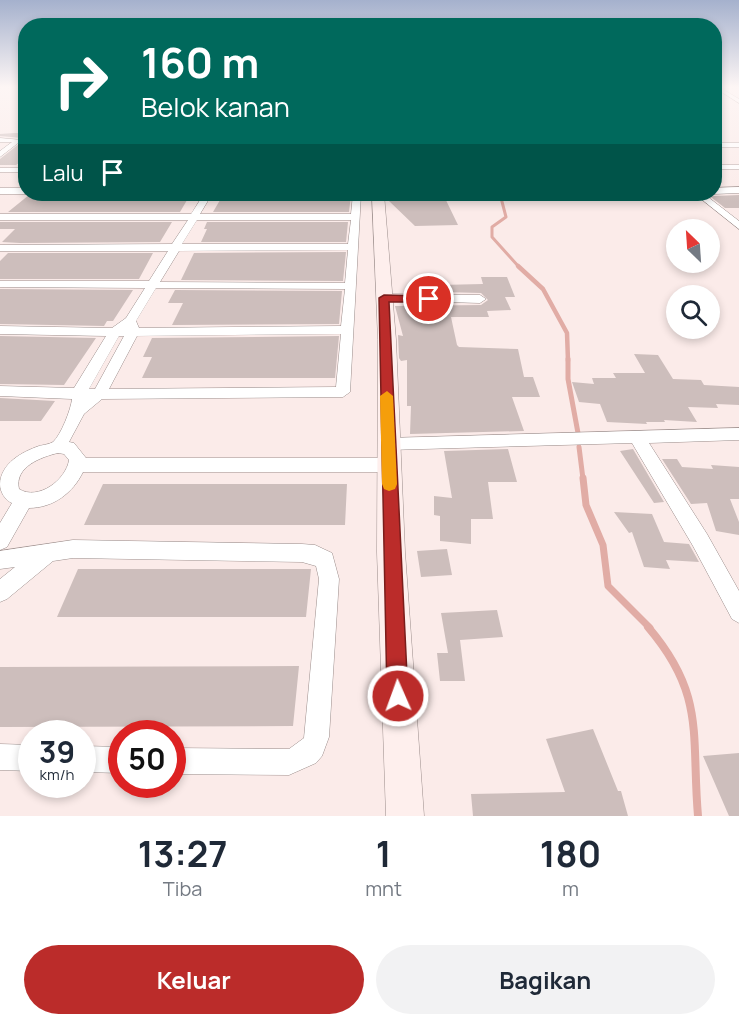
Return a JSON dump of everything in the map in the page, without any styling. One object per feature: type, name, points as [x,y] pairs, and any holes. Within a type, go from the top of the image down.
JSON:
[{"type":"main road","points":[[378,201],[398,696],[405,816]]},
{"type":"street","points":[[0,140],[18,140]]},
{"type":"street","points":[[0,155],[18,141]]},
{"type":"street","points":[[722,145],[739,144]]},
{"type":"street","points":[[0,170],[18,170]]},
{"type":"street","points":[[722,190],[739,190]]},
{"type":"street","points":[[0,191],[18,191]]},
{"type":"street","points":[[58,447],[79,410],[99,393],[152,285],[203,201]]},
{"type":"street","points":[[0,391],[343,392],[356,201]]},
{"type":"street","points":[[708,201],[739,226]]},
{"type":"street","points":[[0,217],[355,217]]},
{"type":"street","points":[[0,248],[352,248]]},
{"type":"street","points":[[0,285],[349,286]]},
{"type":"street","points":[[384,298],[480,299]]},
{"type":"street","points":[[0,330],[115,332],[132,326],[346,330]]},
{"type":"street","points":[[79,410],[79,393],[115,332]]},
{"type":"street","points":[[78,465],[389,454],[637,437],[739,434]]},
{"type":"street","points":[[637,437],[700,540],[739,612]]},
{"type":"street","points":[[58,447],[74,452],[78,458],[78,465],[68,482],[58,490],[41,497],[24,499],[11,492],[5,479],[29,457],[58,447]]},
{"type":"street","points":[[0,542],[24,499]]},
{"type":"street","points":[[0,560],[73,549],[302,553],[315,554],[325,560],[329,579],[317,737],[311,751],[304,757],[289,762],[186,761]]},
{"type":"street","points":[[0,592],[48,553]]},
{"type":"street","points":[[0,758],[18,758]]},
{"type":"building","points":[[18,133],[18,138],[0,136],[0,134]]},
{"type":"building","points":[[18,145],[18,164],[0,165],[0,159]]},
{"type":"building","points":[[739,195],[739,208],[725,208],[716,201],[722,201],[722,196]]},
{"type":"building","points":[[22,201],[186,201],[180,212],[8,212]]},
{"type":"building","points":[[219,201],[350,201],[349,212],[213,212]]},
{"type":"building","points":[[389,201],[446,201],[458,225],[415,226]]},
{"type":"building","points":[[0,222],[172,222],[160,242],[20,243],[2,242],[15,229],[0,229]]},
{"type":"building","points":[[207,222],[348,222],[346,242],[201,242],[207,229],[204,229]]},
{"type":"building","points":[[346,252],[343,281],[181,280],[194,253]]},
{"type":"building","points":[[8,253],[153,253],[139,279],[0,279],[0,261]]},
{"type":"building","points":[[481,277],[507,277],[515,297],[505,297],[511,310],[487,311],[489,317],[451,317],[457,345],[459,347],[518,349],[524,377],[533,377],[540,397],[512,397],[524,431],[410,434],[411,406],[407,406],[407,360],[401,361],[399,358],[398,335],[403,336],[395,306],[481,305],[488,300],[481,293],[442,292],[440,285],[483,284]]},
{"type":"building","points":[[0,289],[133,290],[113,321],[107,321],[104,326],[0,324]]},
{"type":"building","points":[[175,290],[342,291],[339,324],[172,325],[183,303],[168,303]]},
{"type":"building","points":[[0,336],[96,338],[64,385],[0,384]]},
{"type":"building","points":[[339,336],[335,378],[142,378],[152,357],[143,357],[152,338]]},
{"type":"building","points":[[634,354],[658,355],[673,379],[701,380],[704,385],[739,387],[739,405],[716,404],[718,408],[688,407],[697,422],[664,420],[665,422],[646,422],[647,424],[607,422],[600,404],[579,402],[572,382],[594,384],[592,378],[616,378],[613,373],[645,373]]},
{"type":"building","points":[[0,398],[55,401],[41,421],[0,421]]},
{"type":"building","points":[[508,449],[517,482],[488,482],[493,519],[471,519],[471,544],[440,541],[440,516],[434,515],[434,496],[452,498],[444,451]]},
{"type":"building","points":[[633,449],[664,502],[654,503],[620,451]]},
{"type":"building","points":[[662,459],[677,459],[682,467],[713,469],[711,465],[739,467],[739,499],[730,499],[739,522],[739,535],[716,531],[707,503],[691,504]]},
{"type":"building","points":[[103,484],[347,484],[345,525],[84,525]]},
{"type":"building","points":[[614,512],[652,514],[664,542],[689,544],[699,562],[666,560],[670,569],[644,567],[632,532],[629,533]]},
{"type":"building","points":[[447,549],[452,575],[421,577],[417,551]]},
{"type":"building","points":[[78,569],[311,569],[306,617],[57,617]]},
{"type":"building","points":[[497,610],[503,637],[460,640],[465,681],[440,681],[437,653],[448,653],[441,613]]},
{"type":"building","points":[[299,666],[293,726],[186,726],[186,720],[108,720],[108,727],[96,727],[96,720],[18,720],[18,727],[0,727],[0,667]]},
{"type":"building","points":[[593,729],[618,791],[621,791],[628,816],[473,816],[471,794],[565,792],[546,739]]},
{"type":"building","points":[[739,753],[739,816],[729,816],[703,756]]},
{"type":"waterway","points":[[502,201],[506,217],[492,227],[492,237],[519,267]]},
{"type":"waterway","points":[[519,267],[543,289],[567,333],[568,361]]},
{"type":"waterway","points":[[568,361],[568,379],[578,433]]},
{"type":"waterway","points":[[579,447],[583,479]]},
{"type":"waterway","points":[[583,478],[586,505],[603,545],[608,586],[650,628]]},
{"type":"waterway","points":[[648,627],[667,651],[687,695],[692,717],[698,816]]},
{"type":"slow traffic","points":[[387,396],[389,484]]},
{"type":"route","points":[[398,696],[391,552],[387,340],[384,298],[429,299]]}]
